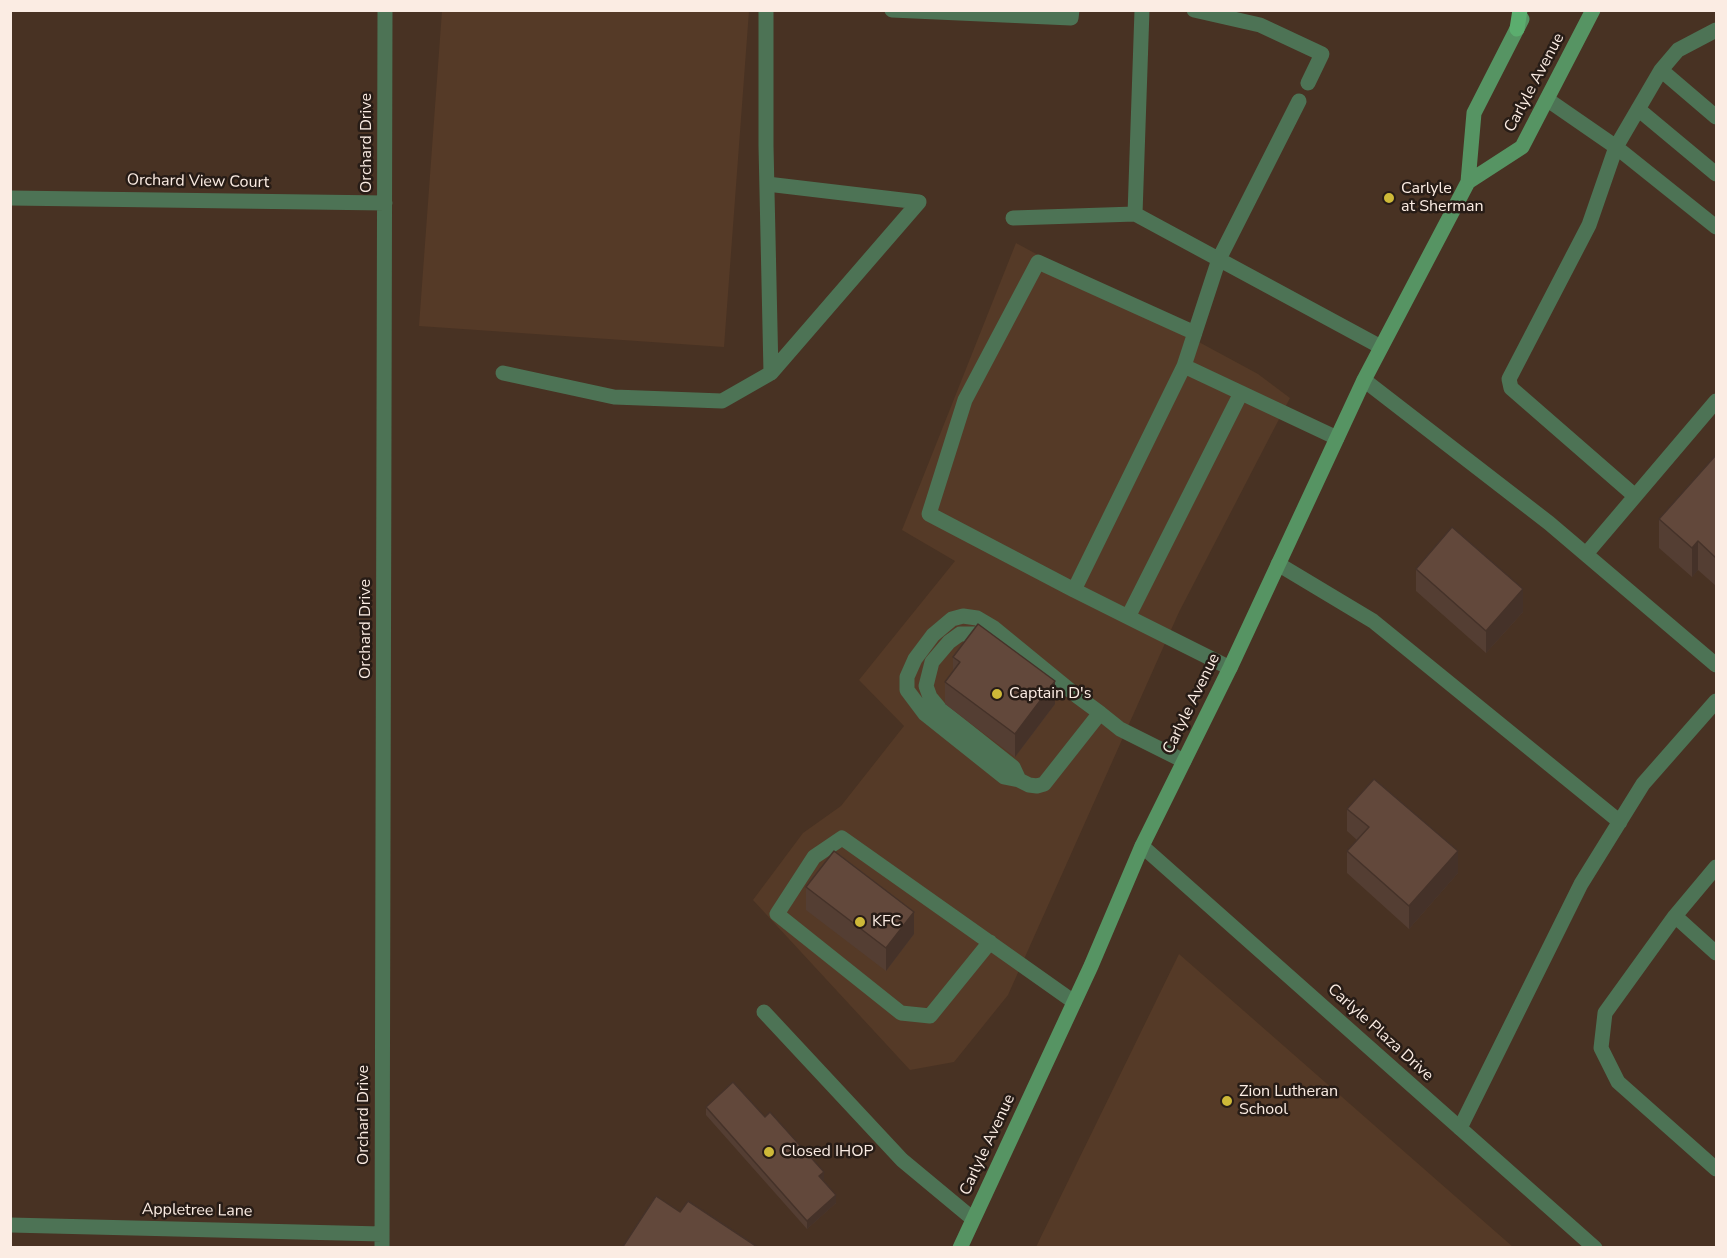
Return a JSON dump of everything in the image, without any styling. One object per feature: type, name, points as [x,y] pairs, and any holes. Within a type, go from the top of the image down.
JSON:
[{"type":"main road","points":[[1517,29],[1520,10]]},
{"type":"main road","name":"Carlyle Avenue","points":[[960,1248],[1074,1002],[1142,846],[1230,668],[1364,380],[1468,182],[1474,113],[1527,10]]},
{"type":"main road","name":"Carlyle Avenue","points":[[1468,182],[1522,147],[1593,10]]},
{"type":"street","name":"Orchard Drive","points":[[382,1241],[386,10]]},
{"type":"street","points":[[766,10],[771,373]]},
{"type":"street","points":[[892,10],[1071,18],[1072,10]]},
{"type":"street","points":[[1135,214],[1142,10]]},
{"type":"street","points":[[1194,10],[1263,18],[1322,54],[1308,83]]},
{"type":"street","points":[[1635,496],[1511,388],[1509,379],[1589,225],[1616,147],[1661,70],[1678,50],[1716,30]]},
{"type":"street","points":[[1661,70],[1716,117]]},
{"type":"street","points":[[1548,100],[1616,147],[1716,227]]},
{"type":"street","points":[[1074,590],[1184,366],[1219,259],[1299,101]]},
{"type":"street","points":[[1638,109],[1716,174]]},
{"type":"street","points":[[503,373],[614,397],[722,401],[771,373],[919,202],[767,184]]},
{"type":"street","name":"Orchard View Court","points":[[10,198],[385,203]]},
{"type":"street","points":[[1013,218],[1135,214],[1381,347]]},
{"type":"street","points":[[1195,333],[1038,262],[965,400],[929,514],[1230,668]]},
{"type":"street","points":[[1184,366],[1337,438]]},
{"type":"street","points":[[1364,380],[1549,523],[1716,665]]},
{"type":"street","points":[[1128,617],[1241,393]]},
{"type":"street","points":[[1586,554],[1716,401]]},
{"type":"street","points":[[1278,564],[1373,621],[1620,822]]},
{"type":"street","points":[[1100,713],[1044,784],[1029,785],[1004,777],[925,714],[907,690],[907,677],[915,659],[933,635],[952,619],[963,616],[977,618],[994,628],[1128,735],[1184,761]]},
{"type":"street","points":[[1460,1128],[1581,884],[1643,784],[1716,701]]},
{"type":"street","points":[[990,942],[930,1016],[901,1013],[777,914],[814,857],[842,838],[990,942],[1074,1002]]},
{"type":"street","name":"Carlyle Plaza Drive","points":[[1142,846],[1595,1248]]},
{"type":"street","points":[[1716,867],[1676,916],[1605,1013],[1601,1048],[1618,1082],[1716,1169]]},
{"type":"street","points":[[1676,916],[1716,953]]},
{"type":"street","points":[[764,1012],[902,1160],[973,1219]]},
{"type":"street","name":"Appletree Lane","points":[[10,1225],[382,1241]]},
{"type":"shaded area","points":[[442,11],[749,11],[724,347],[419,326]]},
{"type":"shaded area","points":[[1016,243],[1258,374],[1290,398],[1179,612],[1008,995],[954,1062],[910,1070],[753,900],[803,833],[841,806],[904,726],[859,680],[955,561],[902,530]]},
{"type":"shaded area","name":"Zion Lutheran School","points":[[1179,954],[1513,1247],[1036,1247]]},
{"type":"building","points":[[1716,455],[1716,558],[1698,541],[1692,548],[1659,519]]},
{"type":"building","points":[[1452,527],[1523,589],[1486,631],[1416,569]]},
{"type":"building","name":"Captain D's","points":[[978,624],[1055,681],[1015,734],[945,682],[960,662],[953,657]]},
{"type":"building","points":[[1374,779],[1458,851],[1409,906],[1347,851],[1369,827],[1347,809]]},
{"type":"building","points":[[834,851],[914,912],[886,948],[806,887]]},
{"type":"building","name":"Closed IHOP","points":[[733,1082],[765,1117],[770,1112],[824,1172],[819,1176],[836,1195],[807,1221],[706,1107]]},
{"type":"building","points":[[656,1196],[680,1212],[688,1201],[759,1248],[622,1248]]},
{"type":"place","name":"Carlyle at Sherman","points":[[1389,198]]},
{"type":"place","name":"Captain D's","points":[[997,694]]},
{"type":"place","name":"KFC","points":[[860,922]]},
{"type":"place","name":"Zion Lutheran School","points":[[1227,1101]]},
{"type":"place","name":"Closed IHOP","points":[[769,1152]]}]
